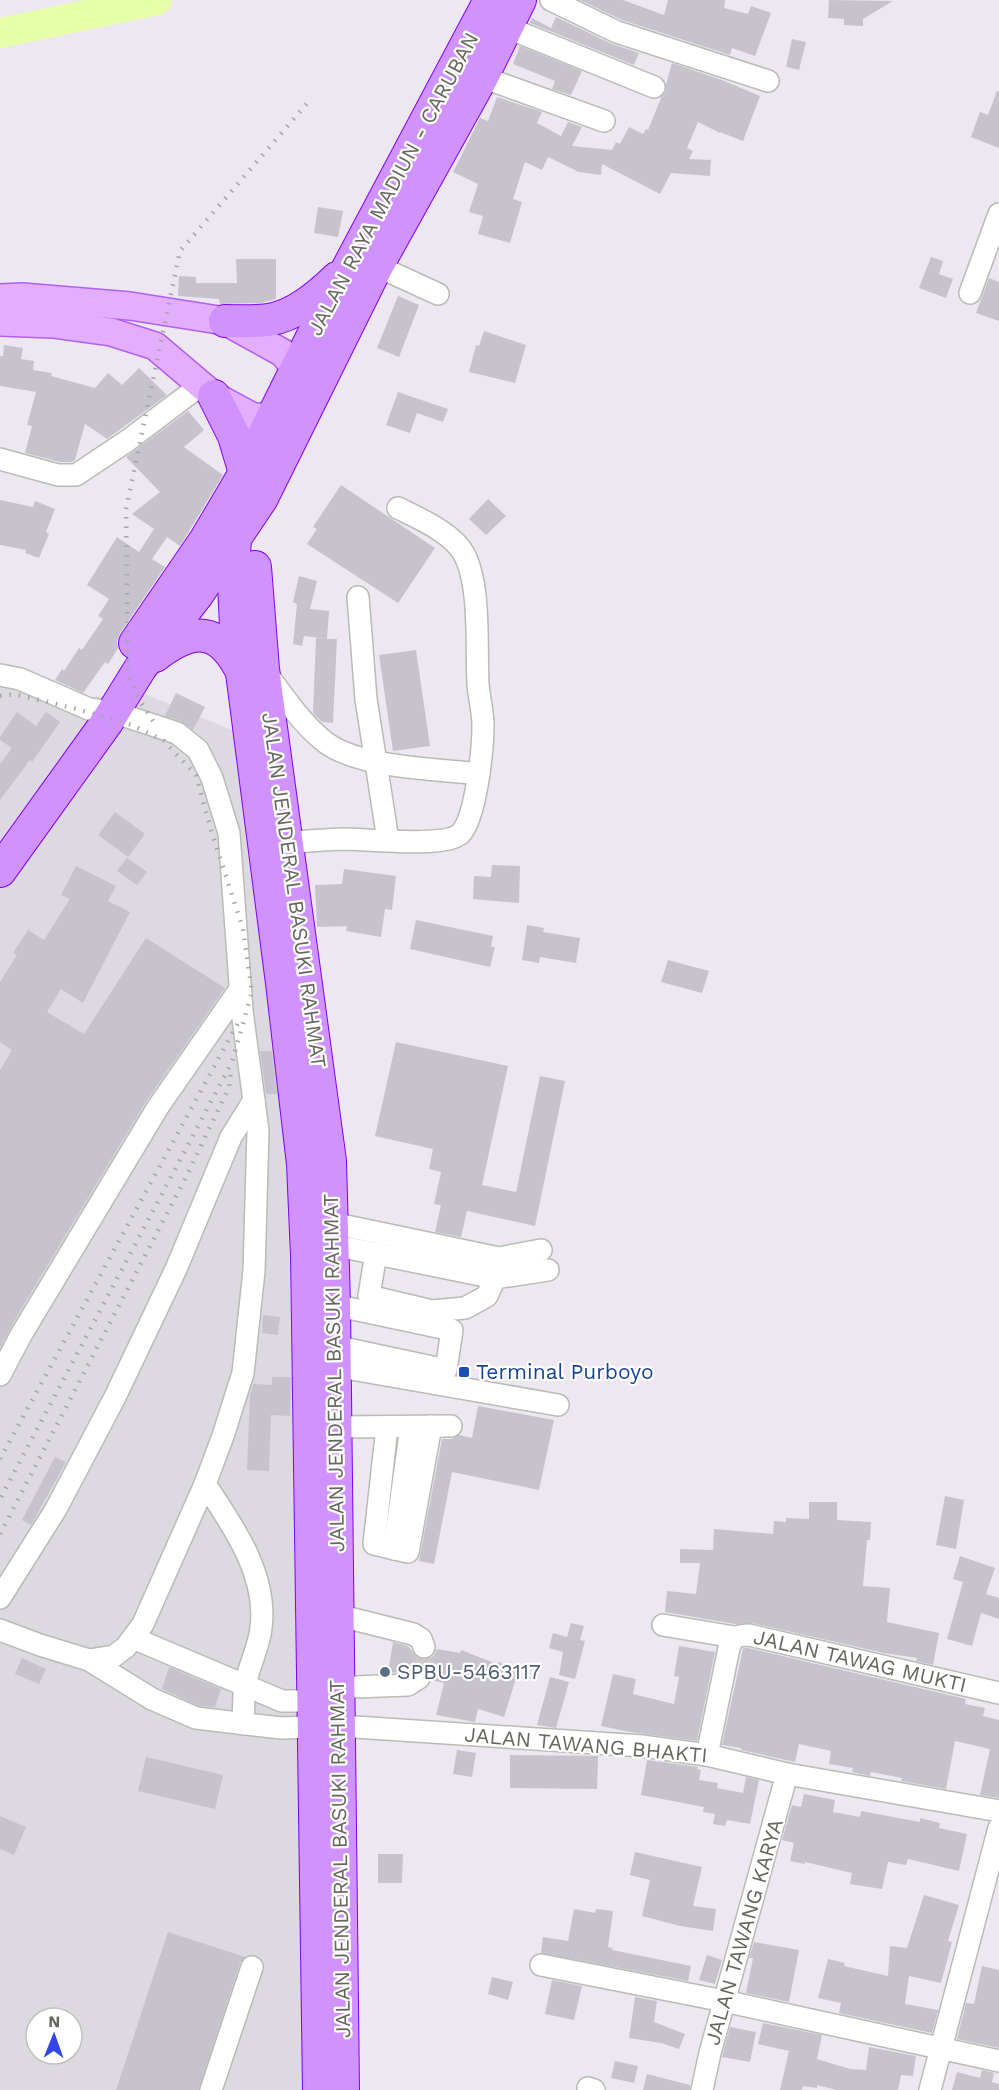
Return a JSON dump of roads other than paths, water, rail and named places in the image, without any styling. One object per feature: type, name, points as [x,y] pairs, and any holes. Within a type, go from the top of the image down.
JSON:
[{"type":"highway","name":"JALAN RAYA MADIUN - CARUBAN","points":[[254,485],[306,406],[338,344],[364,265],[490,0]]},
{"type":"highway","name":"JALAN RAYA MADIUN - CARUBAN","points":[[254,485],[273,417],[296,369],[482,77],[513,13]]},
{"type":"highway","points":[[225,321],[270,320],[315,298],[364,265]]},
{"type":"highway","points":[[208,391],[234,436],[254,485],[235,541],[233,564],[236,626]]},
{"type":"highway","points":[[0,871],[133,663],[206,539],[254,485]]},
{"type":"highway","name":"JALAN JENDERAL BASUKI RAHMAT","points":[[254,485],[256,667],[276,845],[303,1164],[307,1256],[328,1373],[335,1427],[337,1615],[326,1705],[343,2090]]},
{"type":"highway","points":[[183,613],[235,541]]},
{"type":"highway","points":[[133,663],[165,624],[183,613],[198,610],[212,611],[228,617],[236,626],[256,667]]},
{"type":"highway","points":[[133,663],[171,643],[186,637],[202,635],[219,641],[256,667]]},
{"type":"highway","points":[[0,835],[101,711]]},
{"type":"highway","name":"JALAN JENDERAL BASUKI RAHMAT","points":[[276,845],[330,1161],[334,1305],[328,1373],[326,1705],[319,2090]]},
{"type":"main road","points":[[0,298],[22,297],[130,306],[225,321],[283,353],[296,369],[306,406],[288,414],[253,417],[208,391],[155,346],[111,332],[53,324],[0,322]]},
{"type":"street","points":[[551,0],[617,32],[768,81]]},
{"type":"street","points":[[513,13],[654,87]]},
{"type":"street","points":[[482,77],[604,121]]},
{"type":"street","points":[[970,293],[999,214]]},
{"type":"street","points":[[364,265],[438,294]]},
{"type":"street","points":[[0,459],[58,475],[76,475],[208,391]]},
{"type":"street","points":[[276,845],[344,839],[441,842],[459,835],[471,816],[479,774],[483,724],[478,687],[472,575],[463,552],[437,528],[398,507]]},
{"type":"street","points":[[358,597],[366,699],[388,840]]},
{"type":"street","points":[[256,667],[305,723],[327,744],[349,756],[376,762],[479,774]]},
{"type":"street","points":[[0,675],[20,679],[101,711],[177,734],[198,750],[212,778],[229,833],[240,989],[258,1131],[254,1271],[243,1372],[223,1436],[205,1484],[143,1624],[126,1647],[114,1656],[89,1660]]},
{"type":"street","points":[[0,1375],[21,1335],[158,1107],[240,989]]},
{"type":"street","points":[[0,1598],[56,1509],[116,1397],[176,1269],[231,1137],[254,1101]]},
{"type":"street","points":[[332,1234],[376,1253],[497,1268],[548,1270]]},
{"type":"street","points":[[332,1234],[497,1268],[541,1250]]},
{"type":"street","points":[[376,1253],[369,1296],[432,1311],[465,1308],[487,1296],[497,1268]]},
{"type":"street","points":[[328,1373],[446,1370],[452,1330],[334,1305]]},
{"type":"street","points":[[328,1373],[558,1405]]},
{"type":"street","points":[[335,1427],[431,1426],[394,1549],[374,1544],[387,1427]]},
{"type":"street","points":[[205,1484],[230,1521],[258,1580],[261,1597],[261,1629],[245,1687],[243,1724]]},
{"type":"street","points":[[337,1615],[413,1634],[421,1639],[424,1647]]},
{"type":"street","points":[[663,1625],[734,1637]]},
{"type":"street","points":[[0,1630],[89,1660],[153,1699],[196,1718],[243,1724],[281,1728],[326,1705],[408,1685],[419,1678]]},
{"type":"street","name":"JALAN TAWAG MUKTI","points":[[707,1755],[729,1648],[734,1637],[740,1635],[749,1635],[998,1689]]},
{"type":"street","points":[[133,1638],[282,1701],[326,1705]]},
{"type":"street","name":"JALAN TAWANG BHAKTI","points":[[326,1705],[487,1735],[642,1746],[707,1755],[787,1774],[999,1811]]},
{"type":"street","name":"JALAN TAWANG KARYA","points":[[702,2090],[724,2001],[787,1774]]},
{"type":"street","points":[[930,2090],[999,1828]]},
{"type":"street","points":[[541,1965],[724,2001],[999,2061]]},
{"type":"street","points":[[211,2090],[252,1967]]},
{"type":"waterway","points":[[0,33],[157,0]]},
{"type":"tunnel","points":[[419,1678],[423,1670],[424,1647]]},
{"type":"railway","points":[[153,721],[140,701],[128,674],[126,509],[180,251],[310,100]]},
{"type":"railway","points":[[0,696],[14,694],[132,725],[164,741],[196,775],[243,929],[252,992],[232,1062],[0,1499]]},
{"type":"railway","points":[[0,1459],[239,1021]]},
{"type":"railway","points":[[0,1534],[188,1173],[229,1087],[231,1071]]},
{"type":"place","name":"Terminal Purboyo","points":[[464,1372]]},
{"type":"place","name":"SPBU-5463117","points":[[385,1672]]}]
